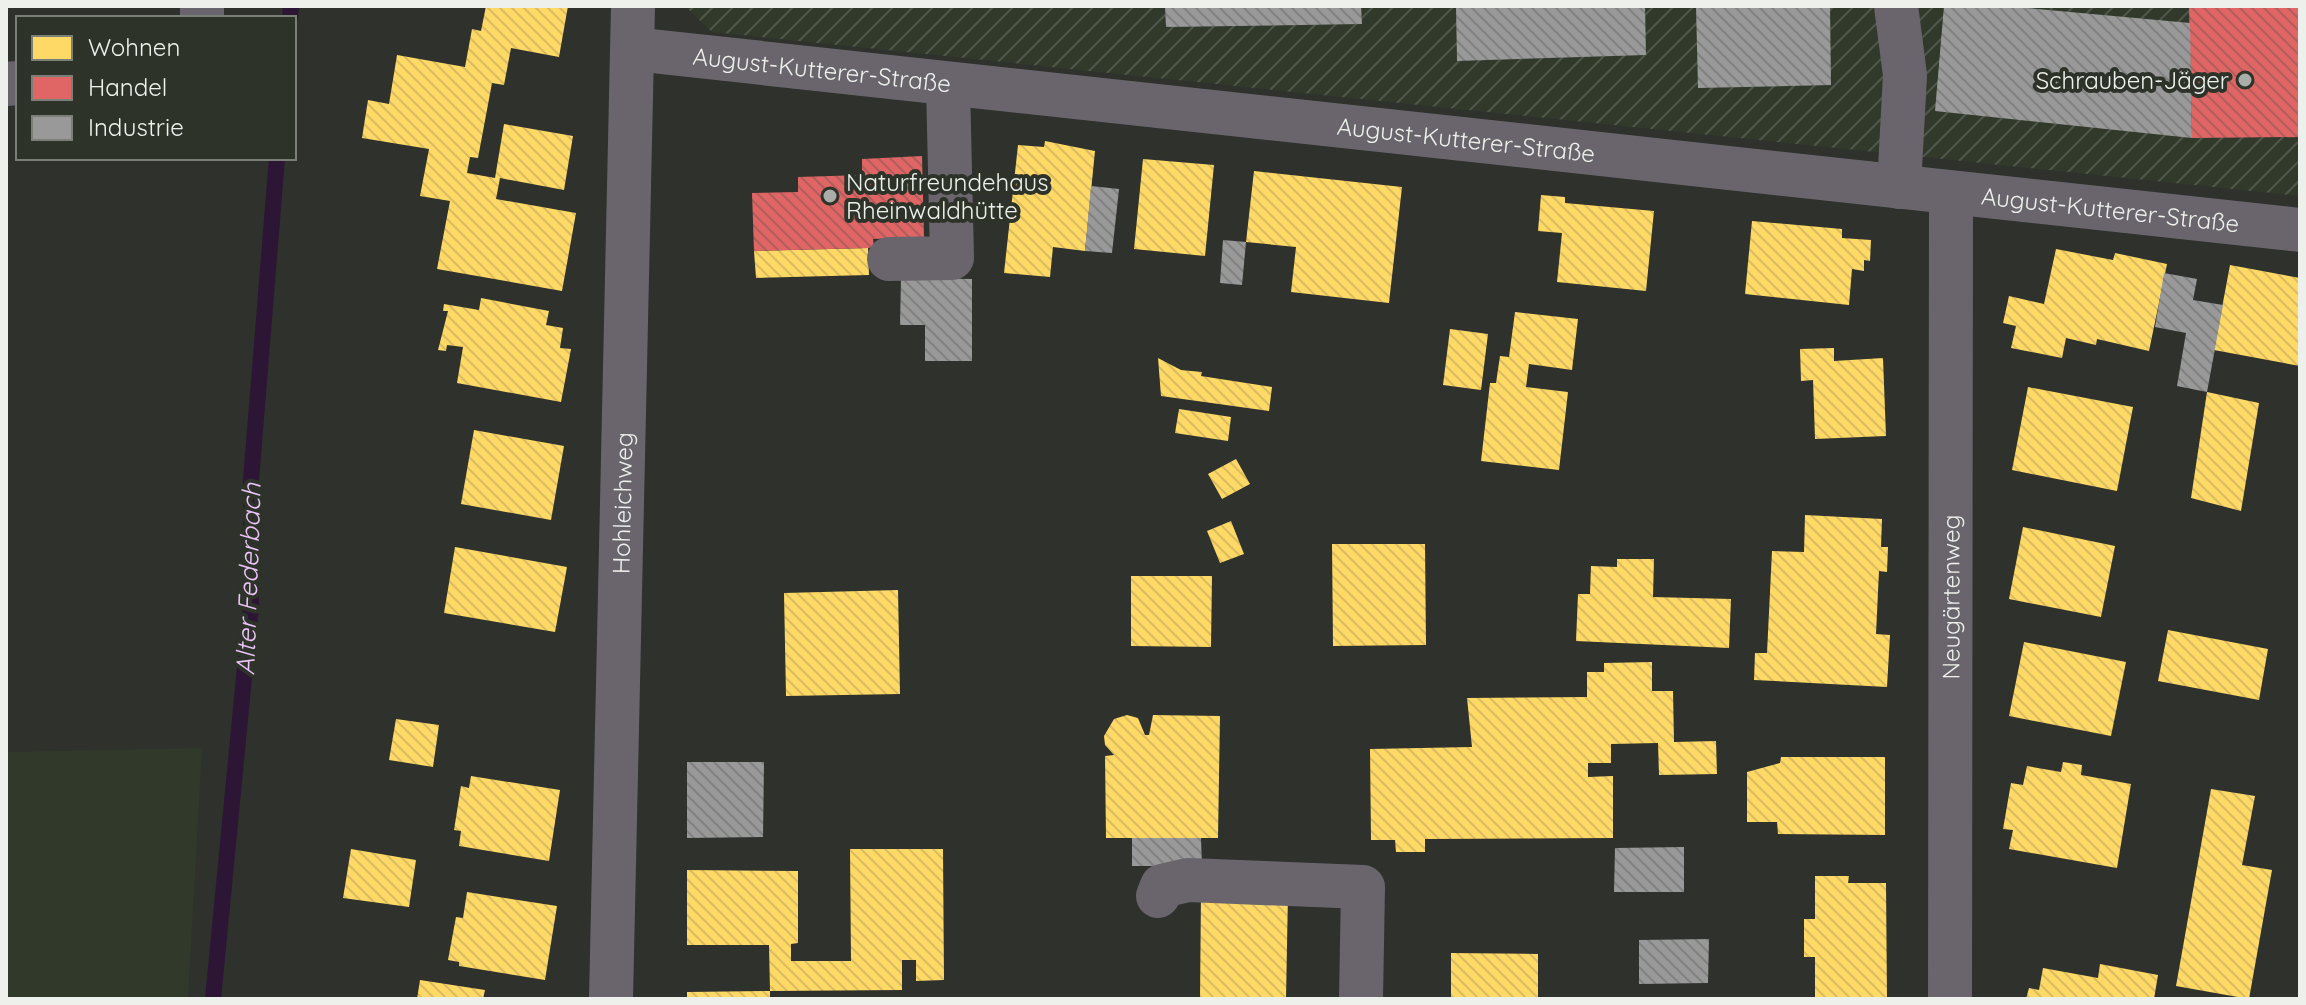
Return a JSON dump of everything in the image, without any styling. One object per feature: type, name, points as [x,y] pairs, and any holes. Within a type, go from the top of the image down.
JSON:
[{"type":"street","name":"Hohleichweg","points":[[611,999],[633,6]]},
{"type":"street","points":[[1896,6],[1905,75],[1899,187]]},
{"type":"street","name":"August-Kutterer-Straße","points":[[633,49],[2300,230]]},
{"type":"street","points":[[889,259],[952,258],[948,84]]},
{"type":"street","name":"Neugärtenweg","points":[[1950,999],[1951,194]]},
{"type":"street","points":[[1158,896],[1162,886],[1188,880],[1363,887],[1361,999]]},
{"type":"shaded area","points":[[685,6],[2300,6],[2300,196],[712,32]]},
{"type":"shaded area","points":[[202,748],[188,999],[6,999],[6,752]]},
{"type":"building: Wohnen","points":[[486,6],[568,6],[559,57],[511,48],[504,85],[492,83],[478,158],[470,157],[467,173],[495,178],[504,124],[573,136],[564,190],[500,178],[496,199],[576,213],[562,291],[437,269],[450,201],[420,196],[429,149],[362,138],[368,100],[389,104],[397,55],[465,67],[472,29],[481,31]]},
{"type":"building: Wohnen","points":[[1045,141],[1095,151],[1085,251],[1053,247],[1050,277],[1004,273],[1018,145],[1044,147]]},
{"type":"building: Wohnen","points":[[1143,159],[1214,165],[1205,256],[1134,249]]},
{"type":"building: Wohnen","points":[[1254,171],[1402,187],[1389,303],[1291,292],[1296,247],[1246,242]]},
{"type":"building: Wohnen","points":[[1541,195],[1565,197],[1565,203],[1654,211],[1646,291],[1557,282],[1562,233],[1538,231]]},
{"type":"building: Wohnen","points":[[1752,221],[1842,229],[1842,238],[1871,240],[1870,261],[1864,260],[1864,271],[1852,269],[1849,305],[1745,294]]},
{"type":"building: Wohnen","points":[[868,248],[869,275],[756,278],[754,251]]},
{"type":"building: Wohnen","points":[[2056,249],[2113,260],[2115,253],[2167,264],[2149,351],[2097,339],[2096,345],[2066,338],[2062,358],[2011,348],[2016,326],[2003,323],[2009,296],[2044,304]]},
{"type":"building: Wohnen","points":[[2230,265],[2300,278],[2300,366],[2214,350]]},
{"type":"building: Wohnen","points":[[481,298],[549,311],[546,325],[563,328],[560,348],[571,349],[561,402],[457,383],[463,347],[447,345],[446,351],[438,350],[448,311],[443,311],[444,304],[479,310]]},
{"type":"building: Wohnen","points":[[1515,312],[1578,319],[1572,370],[1529,364],[1526,387],[1568,392],[1559,470],[1481,461],[1490,383],[1496,383],[1500,356],[1509,357]]},
{"type":"building: Wohnen","points":[[1450,329],[1488,334],[1481,390],[1443,385]]},
{"type":"building: Wohnen","points":[[1834,348],[1834,361],[1883,358],[1886,436],[1815,439],[1813,380],[1801,381],[1800,349]]},
{"type":"building: Wohnen","points":[[1158,358],[1181,370],[1202,372],[1201,376],[1272,387],[1269,411],[1161,396]]},
{"type":"building: Wohnen","points":[[2028,387],[2133,407],[2117,491],[2012,470]]},
{"type":"building: Wohnen","points":[[2207,392],[2259,403],[2241,511],[2191,498]]},
{"type":"building: Wohnen","points":[[1179,409],[1231,417],[1228,441],[1175,433]]},
{"type":"building: Wohnen","points":[[474,430],[564,446],[551,520],[461,504]]},
{"type":"building: Wohnen","points":[[1236,459],[1250,484],[1222,499],[1208,474]]},
{"type":"building: Wohnen","points":[[1805,515],[1882,519],[1881,547],[1888,547],[1887,572],[1879,571],[1876,634],[1890,635],[1887,687],[1754,680],[1755,653],[1767,653],[1772,551],[1804,552]]},
{"type":"building: Wohnen","points":[[1231,521],[1244,554],[1220,563],[1207,531]]},
{"type":"building: Wohnen","points":[[2023,527],[2115,546],[2101,617],[2009,599]]},
{"type":"building: Wohnen","points":[[1332,544],[1425,544],[1426,645],[1333,646]]},
{"type":"building: Wohnen","points":[[455,547],[567,567],[555,632],[444,613]]},
{"type":"building: Wohnen","points":[[1617,559],[1654,559],[1653,597],[1731,599],[1729,648],[1576,641],[1578,594],[1590,594],[1591,566],[1617,567]]},
{"type":"building: Wohnen","points":[[1131,576],[1212,576],[1211,647],[1131,646]]},
{"type":"building: Wohnen","points":[[898,590],[900,694],[786,696],[784,593]]},
{"type":"building: Wohnen","points":[[2168,630],[2268,649],[2259,700],[2158,681]]},
{"type":"building: Wohnen","points":[[2024,642],[2126,662],[2111,736],[2009,716]]},
{"type":"building: Wohnen","points":[[1652,662],[1652,691],[1673,691],[1674,742],[1716,741],[1717,774],[1659,775],[1658,743],[1611,744],[1611,763],[1588,763],[1588,777],[1613,776],[1613,838],[1425,839],[1425,852],[1396,852],[1395,840],[1371,840],[1370,749],[1472,747],[1467,698],[1587,697],[1587,672],[1604,672],[1604,663]]},
{"type":"building: Wohnen","points":[[1127,715],[1138,718],[1145,735],[1149,735],[1153,715],[1220,716],[1218,838],[1106,838],[1105,756],[1114,755],[1105,745],[1104,736],[1114,719]]},
{"type":"building: Wohnen","points":[[396,719],[439,725],[433,767],[389,760]]},
{"type":"building: Wohnen","points":[[1781,757],[1885,757],[1885,835],[1778,834],[1777,822],[1747,822],[1747,772],[1780,763]]},
{"type":"building: Wohnen","points":[[2063,762],[2082,765],[2081,775],[2131,784],[2117,868],[2009,849],[2013,830],[2003,829],[2011,783],[2023,785],[2027,766],[2061,772]]},
{"type":"building: Wohnen","points":[[471,776],[560,790],[549,861],[459,846],[461,831],[454,830],[461,786],[469,788]]},
{"type":"building: Wohnen","points":[[2211,789],[2255,796],[2242,865],[2272,870],[2249,999],[2176,986]]},
{"type":"building: Wohnen","points":[[351,849],[416,860],[409,907],[343,898]]},
{"type":"building: Wohnen","points":[[850,849],[943,849],[944,980],[916,981],[916,960],[902,960],[902,990],[770,991],[769,945],[687,945],[687,870],[798,871],[798,943],[791,944],[791,961],[851,961]]},
{"type":"building: Wohnen","points":[[1815,876],[1849,876],[1848,883],[1886,883],[1887,999],[1815,999],[1815,957],[1804,957],[1804,919],[1815,919]]},
{"type":"building: Wohnen","points":[[467,892],[557,906],[545,980],[459,966],[459,962],[448,960],[456,917],[463,918]]},
{"type":"building: Wohnen","points":[[1201,892],[1288,893],[1286,999],[1200,999]]},
{"type":"building: Wohnen","points":[[1451,953],[1538,954],[1538,999],[1451,999]]},
{"type":"building: Wohnen","points":[[2100,964],[2158,975],[2154,999],[2026,999],[2029,988],[2039,990],[2043,968],[2098,978]]},
{"type":"building: Wohnen","points":[[420,980],[485,990],[483,999],[417,999]]},
{"type":"building: Wohnen","points":[[770,991],[770,999],[687,999],[687,992]]},
{"type":"building: Handel","name":"Schrauben-Jäger","points":[[2189,6],[2300,6],[2300,137],[2192,138]]},
{"type":"building: Handel","points":[[922,156],[924,237],[873,239],[874,247],[868,248],[754,251],[752,193],[798,192],[798,177],[862,175],[862,159]]},
{"type":"building: Industrie","points":[[1165,6],[1361,6],[1362,24],[1166,27]]},
{"type":"building: Industrie","points":[[1456,6],[1645,6],[1646,55],[1457,61]]},
{"type":"building: Industrie","points":[[1696,6],[1830,6],[1831,85],[1698,88]]},
{"type":"building: Industrie","points":[[1944,6],[2005,6],[2190,23],[2192,138],[1935,111]]},
{"type":"building: Industrie","points":[[1091,186],[1119,189],[1112,253],[1085,251]]},
{"type":"building: Industrie","points":[[1223,240],[1246,242],[1242,285],[1220,283]]},
{"type":"building: Industrie","points":[[2164,273],[2197,279],[2193,300],[2223,305],[2207,392],[2177,386],[2186,333],[2155,327]]},
{"type":"building: Industrie","points":[[901,278],[972,279],[972,361],[925,361],[925,325],[900,325]]},
{"type":"building: Industrie","points":[[687,762],[764,762],[763,837],[687,838]]},
{"type":"building: Industrie","points":[[1132,838],[1201,838],[1202,866],[1132,866]]},
{"type":"building: Industrie","points":[[1684,847],[1684,892],[1614,892],[1615,848]]},
{"type":"building: Industrie","points":[[1709,939],[1708,983],[1639,984],[1639,940]]},
{"type":"waterway","name":"Alter Federbach","points":[[290,16],[291,6]]},
{"type":"waterway","name":"Alter Federbach","points":[[213,999],[251,605],[251,480],[277,160]]},
{"type":"place","name":"Schrauben-Jäger","points":[[2245,80]]},
{"type":"place","name":"Naturfreundehaus Rheinwaldhütte","points":[[830,196]]}]
